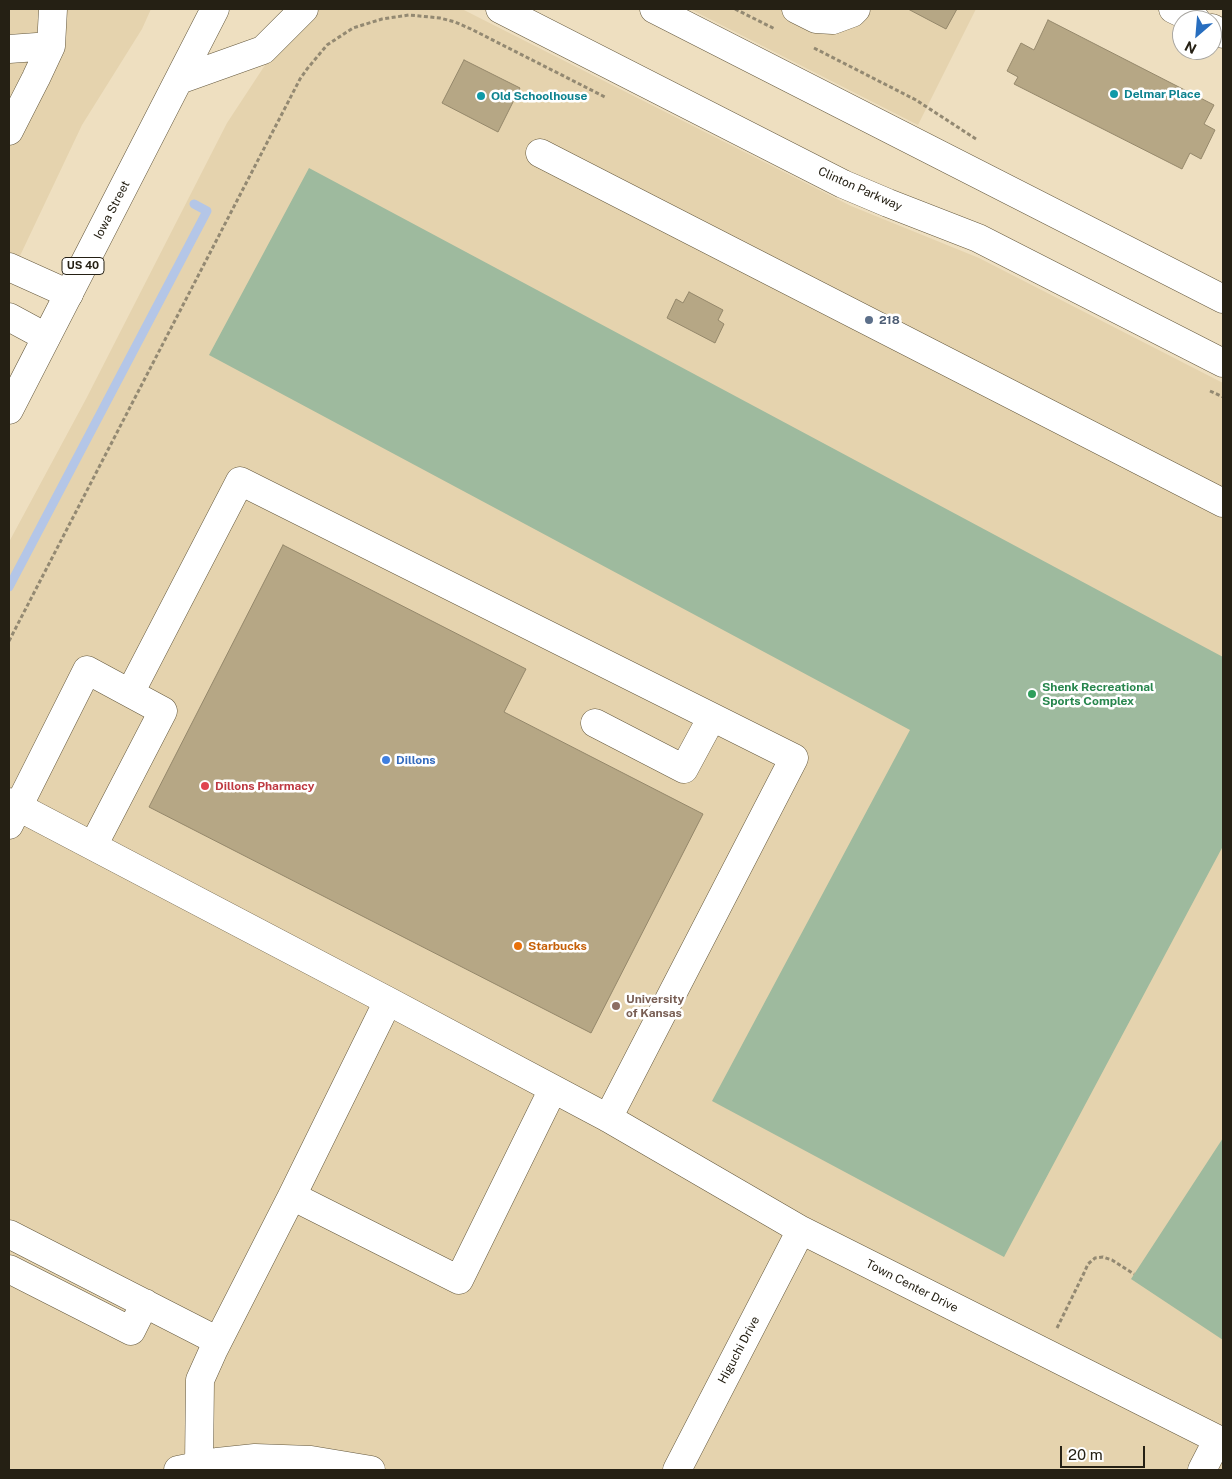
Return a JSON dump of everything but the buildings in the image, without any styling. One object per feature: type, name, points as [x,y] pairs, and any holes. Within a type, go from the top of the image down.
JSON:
[{"type":"main road","points":[[9,131],[51,46],[53,9]]},
{"type":"main road","name":"Iowa Street","points":[[9,410],[215,9]]},
{"type":"main road","points":[[179,80],[263,50],[304,9]]},
{"type":"main road","name":"Clinton Parkway","points":[[500,9],[835,179],[888,203],[978,238],[1223,363]]},
{"type":"main road","points":[[654,9],[1223,299]]},
{"type":"main road","points":[[796,9],[816,19],[833,20],[852,13],[856,9]]},
{"type":"main road","points":[[9,49],[51,46]]},
{"type":"main road","points":[[540,153],[1223,503]]},
{"type":"main road","points":[[9,267],[69,294]]},
{"type":"main road","points":[[9,317],[46,337]]},
{"type":"main road","points":[[130,693],[240,481],[794,758],[608,1118]]},
{"type":"main road","points":[[12,811],[87,670],[163,712],[93,846]]},
{"type":"main road","points":[[595,724],[684,769],[712,717]]},
{"type":"main road","name":"Town Center Drive","points":[[12,811],[93,846],[388,1001],[608,1118],[801,1230],[1221,1440]]},
{"type":"main road","points":[[371,1470],[311,1460],[255,1458],[188,1468],[200,1380],[388,1001]]},
{"type":"main road","points":[[292,1196],[459,1280],[553,1089]]},
{"type":"main road","name":"Higuchi Drive","points":[[676,1470],[801,1230]]},
{"type":"main road","points":[[9,1234],[218,1341]]},
{"type":"main road","points":[[9,1269],[131,1331],[145,1303]]},
{"type":"main road","points":[[1202,1470],[1221,1440]]},
{"type":"path","points":[[735,9],[779,31]]},
{"type":"path","points":[[9,641],[300,79],[328,46],[353,28],[382,19],[409,15],[440,18],[456,22],[471,29],[614,101]]},
{"type":"path","points":[[814,48],[916,100],[983,144]]},
{"type":"path","points":[[1206,388],[1223,397]]},
{"type":"path","points":[[1046,1352],[1088,1264],[1095,1258],[1103,1257],[1112,1260],[1134,1274]]},
{"type":"shaded area","points":[[9,9],[151,9],[142,29],[82,125],[9,279]]},
{"type":"shaded area","name":"University of Kansas","points":[[319,9],[462,9],[851,206],[979,258],[1223,383],[1223,1470],[9,1470],[9,542],[86,399],[227,123],[269,59],[303,22]]},
{"type":"shaded area","points":[[690,9],[976,9],[918,125]]},
{"type":"green space","name":"Shenk Recreational Sports Complex","points":[[309,168],[1223,657],[1223,846],[1004,1257],[712,1101],[910,730],[209,355]]},
{"type":"green space","points":[[1223,1138],[1223,1340],[1131,1279]]},
{"type":"waterway","points":[[9,587],[207,211],[194,204]]},
{"type":"place","name":"Delmar Place","points":[[1114,94]]},
{"type":"place","name":"Old Schoolhouse","points":[[481,96]]},
{"type":"place","name":"218","points":[[869,320]]},
{"type":"place","name":"Shenk Recreational Sports Complex","points":[[1032,694]]},
{"type":"place","name":"Dillons","points":[[386,760]]},
{"type":"place","name":"Dillons Pharmacy","points":[[205,786]]},
{"type":"place","name":"Starbucks","points":[[518,946]]},
{"type":"place","name":"University of Kansas","points":[[616,1006]]}]
